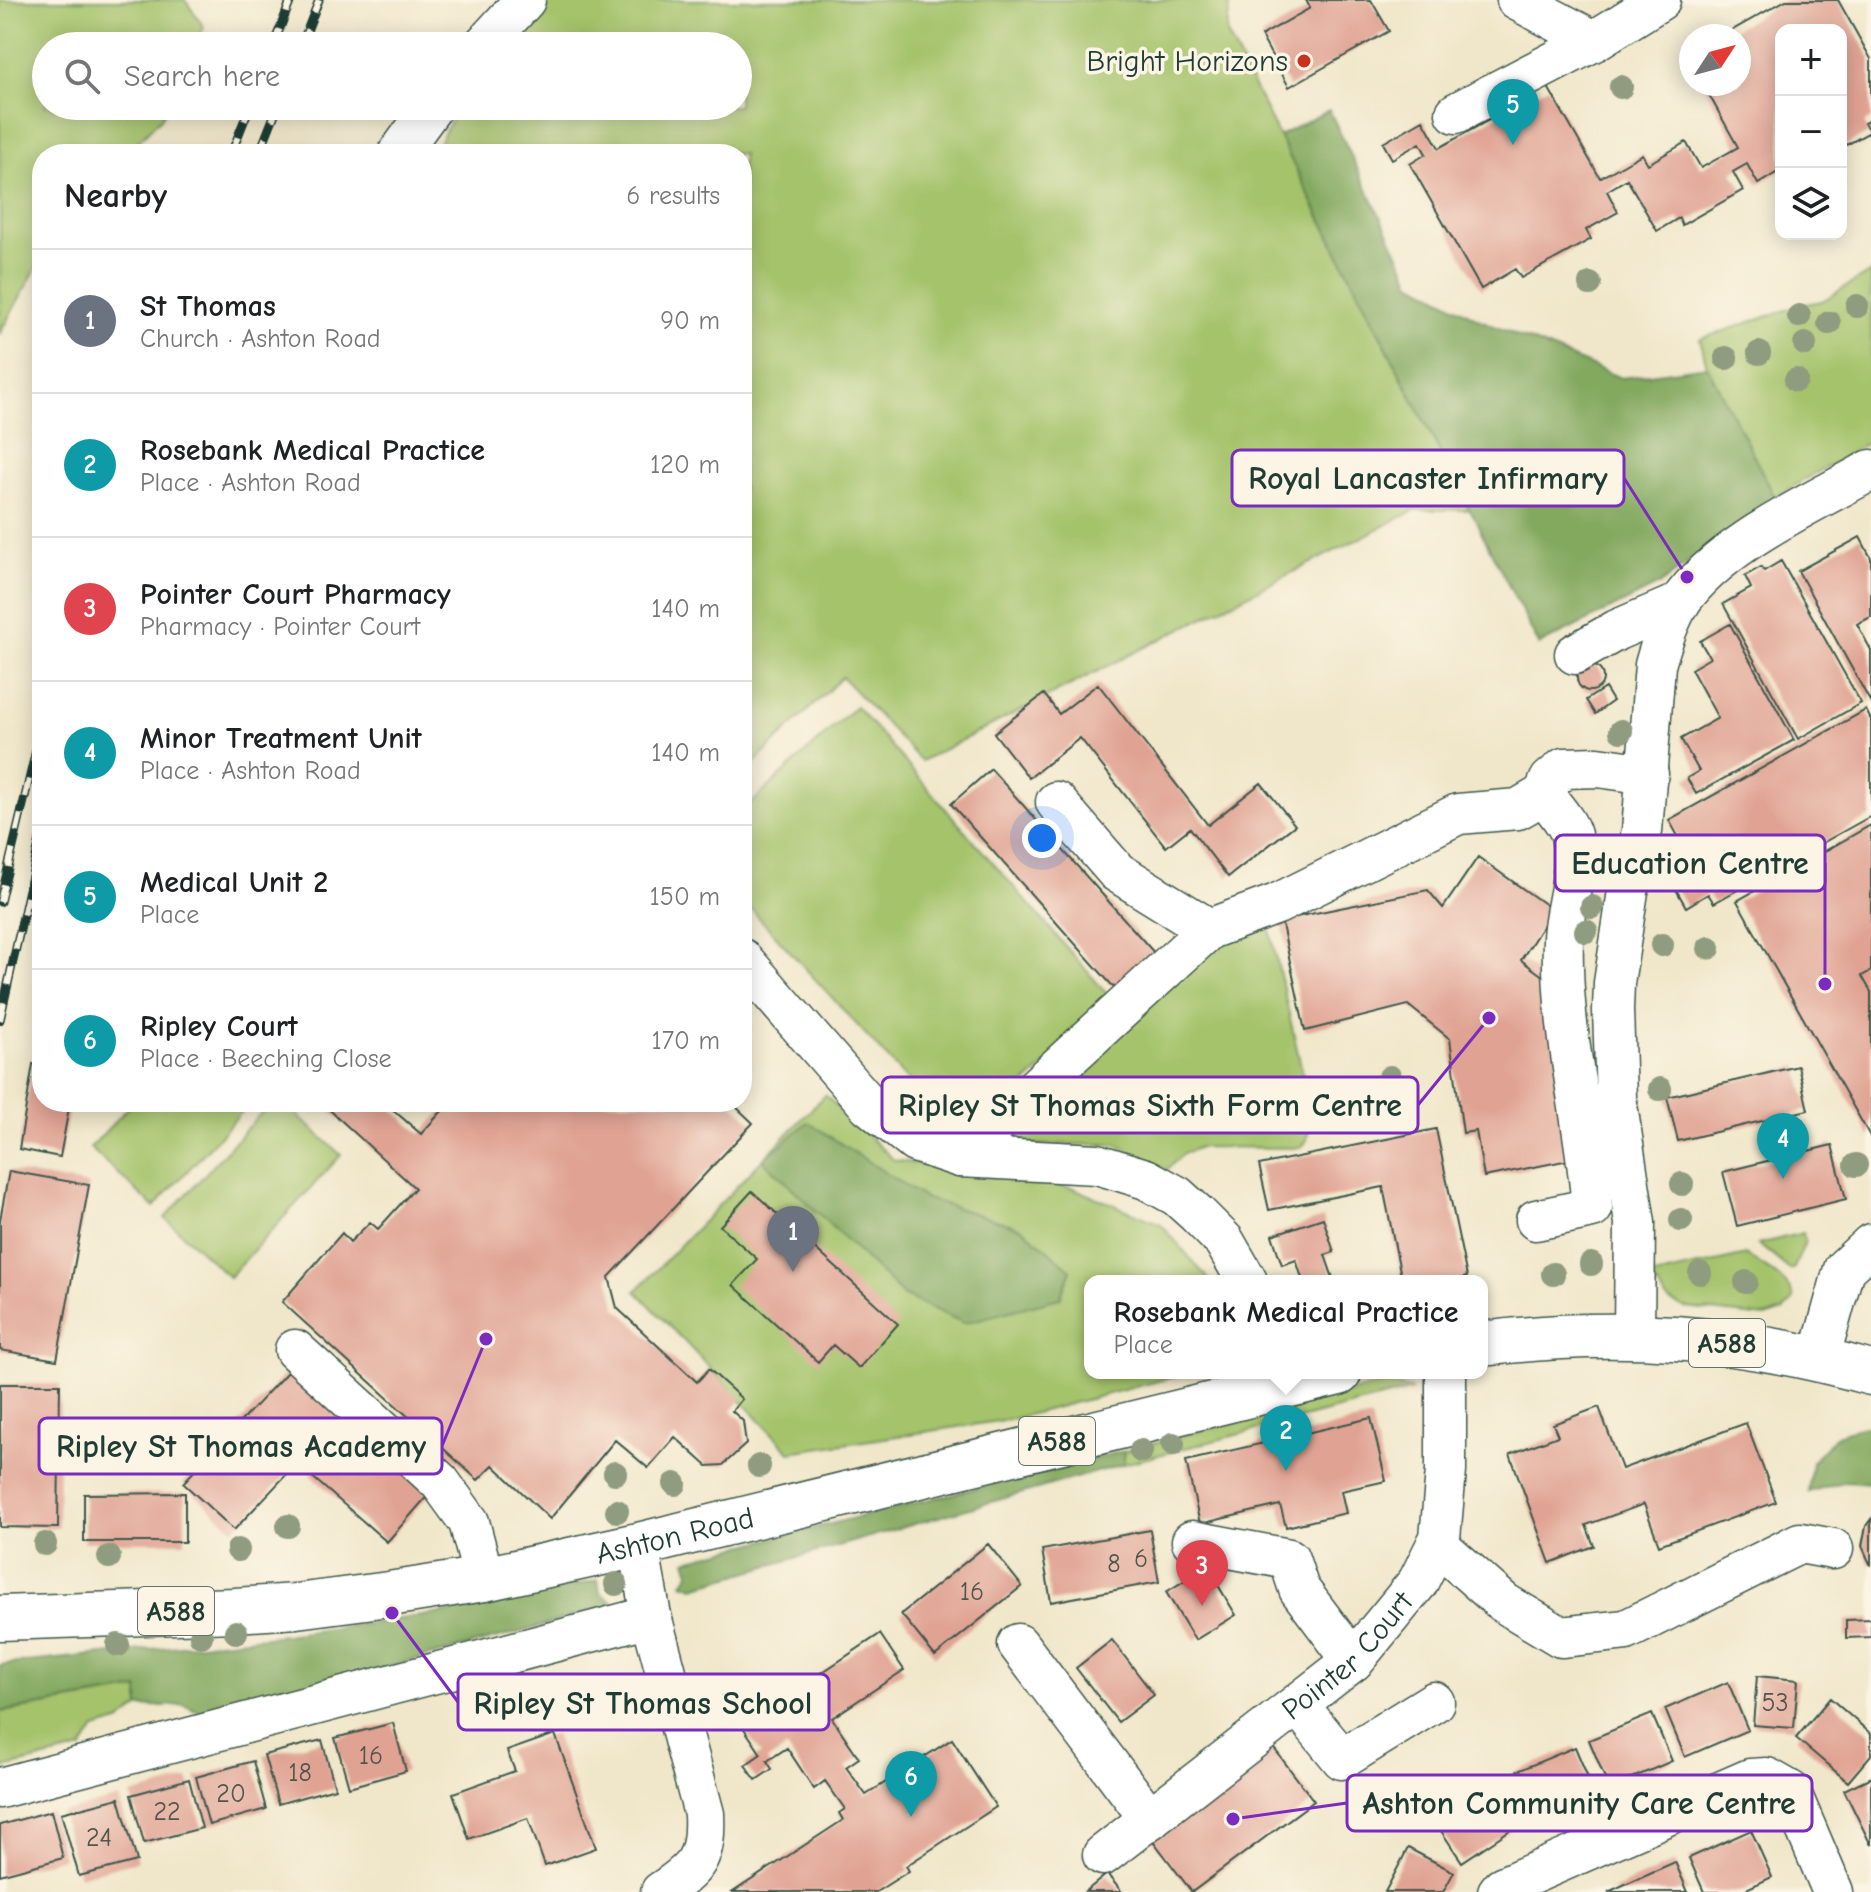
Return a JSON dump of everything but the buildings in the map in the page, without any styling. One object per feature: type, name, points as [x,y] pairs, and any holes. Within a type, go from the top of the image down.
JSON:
[{"type":"main road","name":"A588","points":[[1488,1343],[1588,1334],[1673,1336],[1819,1359],[1871,1373]]},
{"type":"main road","name":"Ashton Road","points":[[0,1618],[296,1606],[484,1579],[638,1545],[1280,1380]]},
{"type":"street","points":[[496,32],[525,0]]},
{"type":"street","points":[[1517,0],[1594,41]]},
{"type":"street","points":[[1456,113],[1594,41],[1660,0]]},
{"type":"street","points":[[405,144],[423,120]]},
{"type":"street","points":[[1634,1334],[1635,1223],[1616,1098],[1614,983],[1628,891],[1642,831],[1655,665],[1661,642],[1680,603],[1726,556],[1871,470]]},
{"type":"street","points":[[1575,654],[1617,630],[1680,603]]},
{"type":"street","points":[[960,1157],[1209,929],[1277,904],[1458,814],[1518,809],[1544,794],[1550,780],[1564,768],[1598,767],[1648,774]]},
{"type":"street","points":[[1536,1220],[1592,1208],[1588,1154],[1567,1019],[1563,936],[1574,877],[1571,834],[1544,794]]},
{"type":"street","points":[[1056,802],[1117,872],[1209,929]]},
{"type":"street","points":[[752,970],[869,1105],[915,1142],[960,1157],[1097,1164],[1146,1179],[1177,1196],[1197,1214],[1224,1241],[1244,1275]]},
{"type":"street","points":[[1819,1359],[1844,1269],[1871,1244]]},
{"type":"street","points":[[295,1350],[440,1482],[469,1522],[484,1579]]},
{"type":"street","name":"Pointer Court","points":[[1103,1855],[1353,1661],[1418,1582],[1440,1538],[1446,1471],[1446,1379]]},
{"type":"street","points":[[1192,1541],[1289,1559],[1299,1589],[1353,1661]]},
{"type":"street","points":[[1437,1544],[1504,1603],[1561,1637],[1626,1630],[1800,1543],[1833,1549]]},
{"type":"street","points":[[638,1545],[651,1616],[704,1814],[705,1840],[699,1861],[685,1876],[662,1892]]},
{"type":"street","points":[[0,1788],[651,1616]]},
{"type":"street","points":[[1018,1644],[1150,1819]]},
{"type":"street","points":[[1298,1705],[1342,1759],[1434,1702]]},
{"type":"street","points":[[1498,1892],[1502,1887],[1750,1779],[1767,1778],[1790,1791],[1833,1892]]},
{"type":"green space","points":[[0,0],[185,0],[204,27],[202,32],[32,32],[32,120],[159,120],[136,144],[32,144],[32,276],[0,333]]},
{"type":"green space","points":[[551,0],[1230,0],[1227,34],[1469,510],[1415,510],[921,761],[842,677],[752,765],[752,144],[438,144],[451,120],[752,120],[752,32],[524,32]]},
{"type":"green space","points":[[1329,110],[1412,282],[1482,321],[1621,378],[1707,366],[1775,497],[1659,585],[1539,645],[1279,136]]},
{"type":"green space","points":[[1871,272],[1871,441],[1775,497],[1707,366],[1700,339],[1801,305],[1822,301]]},
{"type":"green space","points":[[856,706],[1114,1002],[963,1141],[752,910],[752,803]]},
{"type":"green space","points":[[1267,918],[1311,1110],[1307,1140],[1301,1148],[1200,1147],[1183,1154],[1166,1170],[1116,1144],[994,1145],[1199,947]]},
{"type":"green space","points":[[825,1095],[894,1160],[1073,1188],[1161,1224],[1205,1275],[1084,1275],[1084,1379],[1166,1379],[1012,1419],[790,1452],[636,1291]]},
{"type":"green space","points":[[124,1112],[242,1112],[154,1207],[90,1148]]},
{"type":"green space","points":[[262,1112],[294,1112],[341,1155],[229,1277],[165,1218]]},
{"type":"green space","points":[[808,1122],[924,1198],[1022,1228],[1071,1270],[1060,1298],[964,1323],[904,1296],[763,1160]]},
{"type":"green space","points":[[1803,1233],[1805,1242],[1794,1268],[1790,1270],[1758,1244]]},
{"type":"green space","points":[[1746,1255],[1774,1274],[1792,1293],[1794,1300],[1783,1311],[1765,1317],[1684,1308],[1669,1301],[1650,1277]]},
{"type":"green space","points":[[1385,1383],[1412,1390],[1124,1464],[1124,1451]]},
{"type":"green space","points":[[1863,1426],[1871,1427],[1871,1483],[1846,1481],[1808,1492],[1812,1462],[1837,1435]]},
{"type":"green space","points":[[1124,1451],[1124,1464],[694,1587],[683,1583],[690,1573],[686,1560]]},
{"type":"green space","points":[[598,1580],[600,1593],[615,1604],[525,1631],[204,1715],[184,1705],[139,1707],[139,1689],[0,1712],[0,1665],[285,1635],[479,1608]]},
{"type":"green space","points":[[140,1689],[139,1707],[119,1722],[95,1729],[82,1749],[4,1768],[0,1762],[0,1712]]},
{"type":"railway","points":[[278,32],[291,0]]},
{"type":"railway","points":[[306,32],[319,0]]},
{"type":"railway","points":[[235,144],[244,120]]},
{"type":"railway","points":[[263,144],[272,120]]},
{"type":"railway","points":[[0,902],[32,767]]},
{"type":"railway","points":[[0,1020],[32,876]]},
{"type":"place","name":"Bright Horizons","points":[[1304,61]]},
{"type":"place","name":"Medical Unit 2","points":[[1513,145]]},
{"type":"place","name":"Royal Lancaster Infirmary","points":[[1687,577]]},
{"type":"place","name":"Education Centre","points":[[1825,984]]},
{"type":"place","name":"Ripley St Thomas Sixth Form Centre","points":[[1489,1018]]},
{"type":"place","name":"Minor Treatment Unit","points":[[1783,1179]]},
{"type":"place","name":"St Thomas","points":[[793,1272]]},
{"type":"place","name":"Ripley St Thomas Academy","points":[[486,1339]]},
{"type":"place","name":"Rosebank Medical Practice","points":[[1286,1471]]},
{"type":"place","name":"Pointer Court Pharmacy","points":[[1202,1606]]},
{"type":"place","name":"Ripley St Thomas School","points":[[392,1613]]},
{"type":"place","name":"Ripley Court","points":[[911,1817]]},
{"type":"place","name":"Ashton Community Care Centre","points":[[1233,1819]]}]
